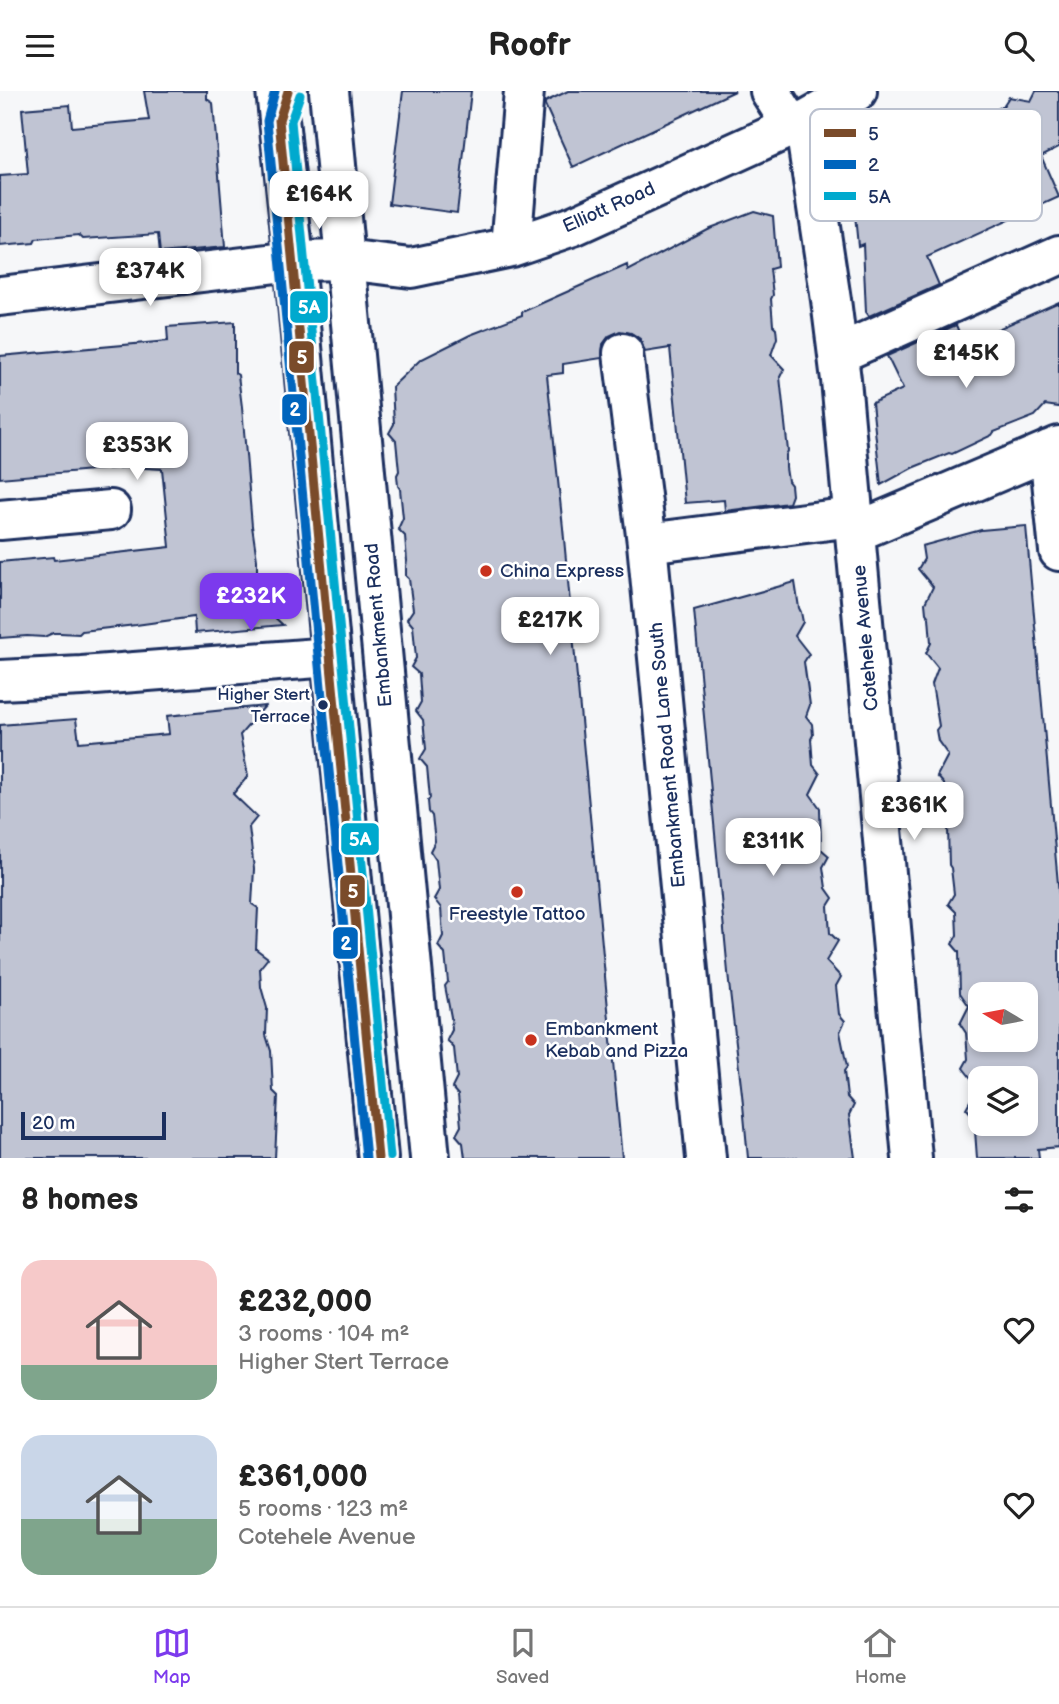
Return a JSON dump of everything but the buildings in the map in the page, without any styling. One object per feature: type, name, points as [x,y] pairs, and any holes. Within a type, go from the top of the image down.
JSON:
[{"type":"street","name":"Embankment Road","points":[[329,91],[430,1158]]},
{"type":"street","points":[[511,247],[524,91]]},
{"type":"street","points":[[770,91],[798,123]]},
{"type":"street","name":"Elliott Road","points":[[824,109],[857,91]]},
{"type":"street","points":[[281,101],[378,1158]]},
{"type":"street","name":"Elliott Road","points":[[0,296],[294,261],[345,260],[411,268],[511,247],[573,226],[810,116]]},
{"type":"street","name":"Cotehele Avenue","points":[[798,123],[810,192]]},
{"type":"street","name":"Cotehele Avenue","points":[[815,221],[838,354],[912,1158]]},
{"type":"street","points":[[838,354],[1059,255]]},
{"type":"street","name":"Embankment Road Lane South","points":[[623,353],[648,543],[706,1158]]},
{"type":"street","points":[[648,543],[855,525],[1054,448],[1059,551]]},
{"type":"street","points":[[0,520],[111,510]]},
{"type":"street","points":[[0,680],[331,657]]},
{"type":"transit line","name":"2","points":[[275,91],[267,121],[366,1158]]},
{"type":"transit line","name":"5","points":[[288,91],[279,120],[378,1158]]},
{"type":"transit line","name":"5A","points":[[300,95],[291,121],[390,1157]]},
{"type":"place","name":"China Express","points":[[486,571]]},
{"type":"place","name":"Higher Stert Terrace","points":[[323,705]]},
{"type":"place","name":"Freestyle Tattoo","points":[[517,892]]},
{"type":"place","name":"Embankment Kebab and Pizza","points":[[531,1040]]}]
